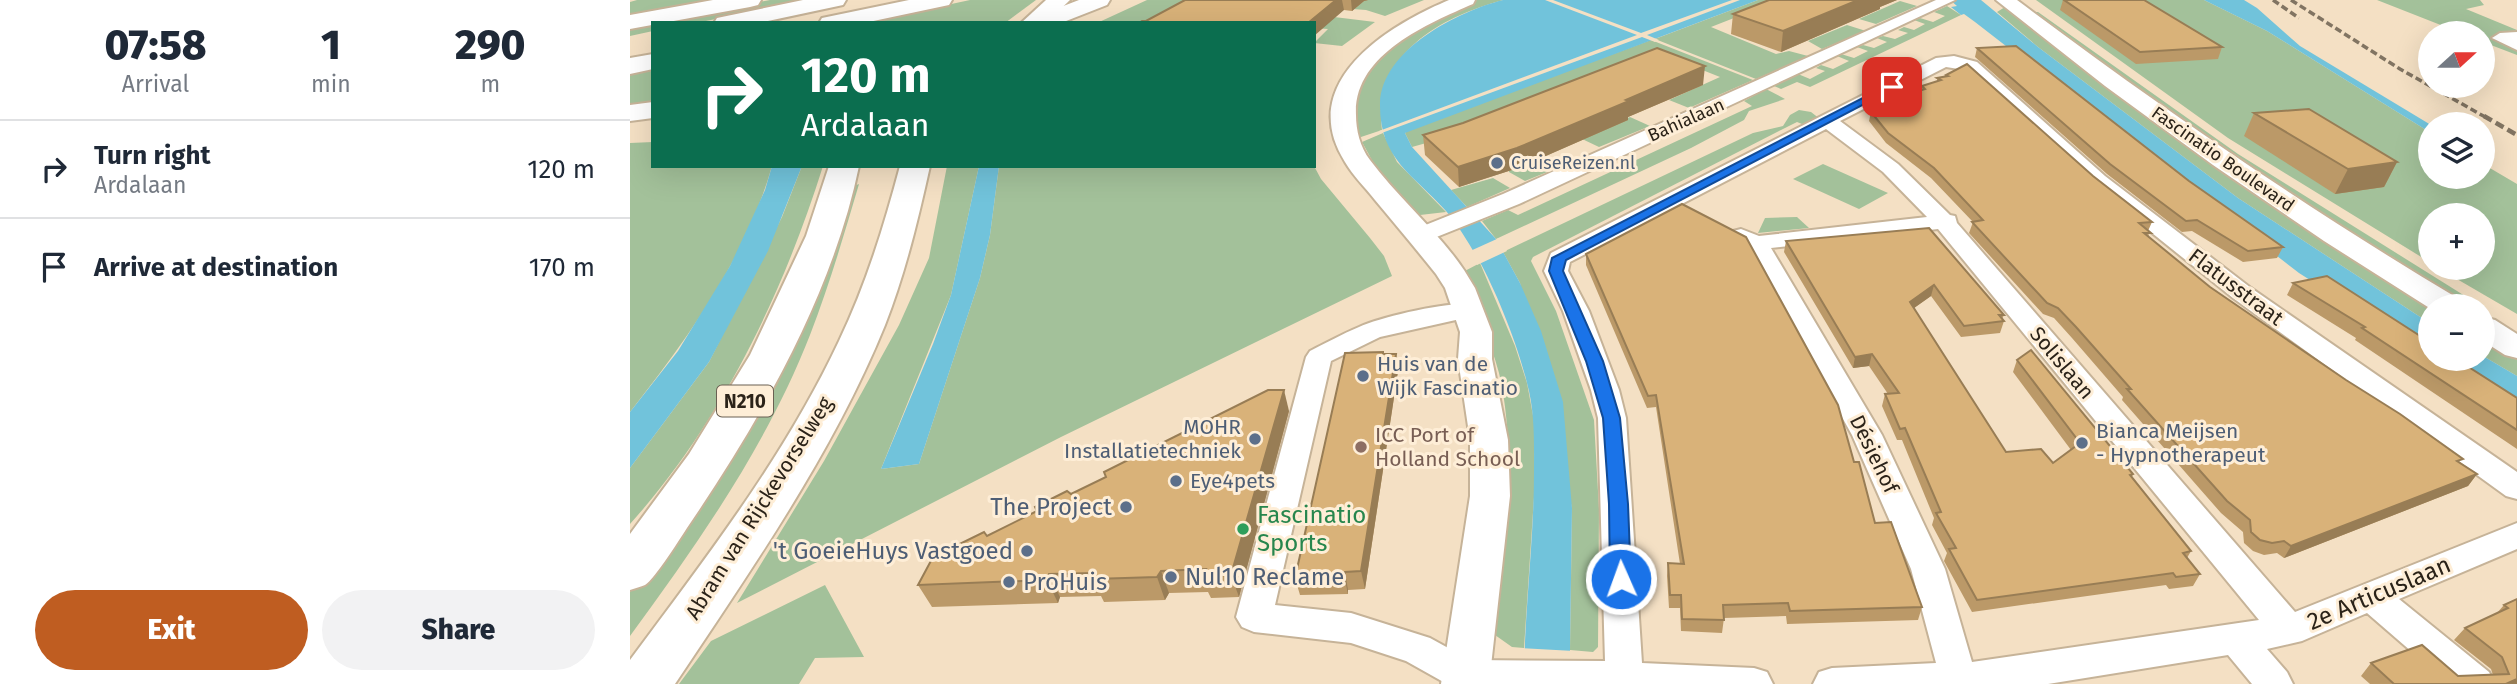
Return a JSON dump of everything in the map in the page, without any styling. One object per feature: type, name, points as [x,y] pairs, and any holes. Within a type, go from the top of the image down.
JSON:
[{"type":"highway","points":[[661,21],[750,0]]},
{"type":"highway","points":[[735,21],[835,0]]},
{"type":"highway","points":[[785,21],[885,0]]},
{"type":"highway","points":[[840,21],[941,0]]},
{"type":"highway","points":[[1033,21],[1059,0]]},
{"type":"highway","points":[[1045,21],[1099,0]]},
{"type":"highway","points":[[631,28],[651,23]]},
{"type":"highway","points":[[631,28],[651,37]]},
{"type":"highway","points":[[630,54],[651,49]]},
{"type":"highway","points":[[630,66],[651,61]]},
{"type":"highway","points":[[630,113],[651,112]]},
{"type":"highway","name":"N210","points":[[630,570],[711,456],[767,363],[815,256],[843,168]]},
{"type":"highway","name":"Abram van Rijckevorselweg","points":[[644,684],[750,531],[823,412],[859,341],[872,308],[906,205],[915,168]]},
{"type":"street","points":[[1465,680],[1490,496],[1489,440],[1475,359],[1458,311],[1433,271],[1428,246],[1356,160],[1345,134],[1344,105],[1357,71],[1383,43],[1416,22],[1466,0]]},
{"type":"street","name":"Bahialaan","points":[[1428,246],[1449,224],[1481,212],[1947,0]]},
{"type":"street","name":"Fascinatio Boulevard","points":[[2005,0],[2193,139],[2289,205],[2429,294]]},
{"type":"street","points":[[2517,37],[2500,38],[2517,45]]},
{"type":"street","name":"Flatusstraat","points":[[1826,121],[1935,64],[1954,61],[1971,66],[2098,180],[2242,293],[2517,488]]},
{"type":"street","points":[[1613,680],[1619,504],[1612,418],[1594,361],[1556,271],[1559,258],[1826,121]]},
{"type":"street","name":"Solislaan","points":[[1826,121],[1881,160],[1947,221],[2046,344],[2289,630]]},
{"type":"street","points":[[1671,199],[1696,212]]},
{"type":"street","points":[[1720,224],[1756,243],[1947,221]]},
{"type":"street","name":"Désiehof","points":[[1756,243],[1867,435],[1928,569],[1960,682]]},
{"type":"street","points":[[1458,311],[1371,331],[1319,358],[1254,617],[1351,628],[1417,649],[1465,680],[1509,676],[1754,684]]},
{"type":"street","points":[[2495,334],[2517,348]]},
{"type":"street","name":"2e Articuslaan","points":[[1832,684],[1960,682],[2289,630],[2517,535]]},
{"type":"street","points":[[2371,596],[2476,684]]},
{"type":"street","points":[[2238,640],[2274,684]]},
{"type":"green space","points":[[725,0],[630,17],[630,2]]},
{"type":"green space","points":[[770,0],[810,0],[706,21],[652,21]]},
{"type":"green space","points":[[970,0],[1036,0],[1008,21],[872,21]]},
{"type":"green space","points":[[1147,0],[1424,0],[1385,16],[1366,10],[1284,4],[1277,10],[1375,22],[1342,46],[1316,43],[1328,29],[1316,28],[1316,21],[1101,21]]},
{"type":"green space","points":[[1477,0],[1503,0],[1456,17],[1416,43],[1400,60],[1389,80],[1382,103],[1382,130],[1358,138],[1355,117],[1357,99],[1370,69],[1396,44],[1411,34]]},
{"type":"green space","points":[[1758,0],[1780,0],[1711,27],[1776,54],[1789,51],[1808,56],[1756,79],[1655,39]]},
{"type":"green space","points":[[2036,0],[2204,0],[2267,31],[2418,125],[2418,189],[2495,189],[2495,171],[2517,184],[2517,314],[2495,301],[2495,294],[2483,294],[2459,280],[2495,280],[2495,203],[2418,203],[2418,255],[2228,138]]},
{"type":"green space","points":[[2377,0],[2480,0],[2484,5],[2466,9],[2495,21],[2495,21],[2430,21]]},
{"type":"green space","points":[[1900,1],[1917,6],[1876,24],[1859,19]]},
{"type":"green space","points":[[1947,6],[1961,15],[1810,87],[1797,82],[1781,89],[1774,86],[1798,74],[1810,79],[1825,71],[1816,68],[1821,65],[1833,69],[1849,61],[1837,56],[1841,54],[1854,58],[1868,51],[1857,47],[1863,45],[1874,48],[1887,42],[1877,38],[1883,36],[1895,39],[1908,33],[1898,30],[1904,27],[1914,30],[1925,24],[1914,20],[1920,18],[1933,22],[1945,16],[1934,12]]},
{"type":"green space","points":[[2005,7],[2184,141],[2418,295],[2418,316],[2238,198],[2038,47],[1997,12]]},
{"type":"green space","points":[[2028,12],[2038,12],[2238,154],[2418,267],[2418,272],[2206,135],[2052,24],[2046,24]]},
{"type":"green space","points":[[651,21],[651,31],[630,36],[630,25]]},
{"type":"green space","points":[[2496,21],[2517,30],[2502,35],[2517,42],[2517,55],[2496,47]]},
{"type":"green space","points":[[1847,25],[1866,31],[1822,49],[1808,41]]},
{"type":"green space","points":[[1651,40],[1753,80],[1689,108],[1669,100],[1720,77],[1662,54],[1444,138],[1412,147],[1405,133],[1408,130]]},
{"type":"green space","points":[[651,68],[651,101],[630,104],[630,73]]},
{"type":"green space","points":[[1766,89],[1785,99],[1749,111],[1744,120],[1691,148],[1496,239],[1482,221],[1508,210],[1518,215],[1752,106],[1744,101]]},
{"type":"green space","points":[[1799,110],[1811,112],[1820,119],[1807,126],[1797,122],[1533,257],[1531,261],[1556,311],[1594,420],[1599,509],[1598,647],[1593,652],[1570,650],[1572,508],[1520,283],[1503,252],[1753,133],[1783,126],[1790,115]]},
{"type":"green space","points":[[1630,117],[1650,126],[1599,147],[1580,138]]},
{"type":"green space","points":[[1383,133],[1397,162],[1446,212],[1420,215],[1379,173],[1362,142]]},
{"type":"green space","points":[[651,142],[651,168],[771,168],[761,200],[731,265],[694,326],[630,412],[630,143]]},
{"type":"green space","points":[[1541,155],[1562,166],[1525,181],[1509,172],[1509,170]]},
{"type":"green space","points":[[1823,164],[1888,193],[1859,209],[1793,179]]},
{"type":"green space","points":[[801,168],[822,168],[789,262],[745,356],[692,444],[630,524],[630,468],[709,362],[782,217]]},
{"type":"green space","points":[[947,168],[979,168],[951,295],[881,469],[919,464],[980,278],[990,235],[999,168],[1315,168],[1321,179],[1384,256],[1392,276],[1061,437],[737,603],[824,461],[899,325],[929,258]]},
{"type":"green space","points":[[1493,178],[1510,188],[1467,207],[1451,190]]},
{"type":"green space","points":[[859,184],[817,317],[793,376],[730,492],[630,636],[630,592],[714,478],[854,186]]},
{"type":"green space","points":[[1797,217],[1809,228],[1758,233],[1765,218]]},
{"type":"green space","points":[[1480,263],[1515,346],[1527,383],[1534,421],[1534,497],[1524,648],[1512,647],[1495,635],[1507,504],[1508,436],[1499,373],[1461,273]]},
{"type":"green space","points":[[2430,280],[2439,280],[2462,294],[2453,294]]},
{"type":"green space","points":[[2495,343],[2517,356],[2517,376],[2495,363]]},
{"type":"green space","points":[[825,585],[864,657],[815,658],[799,684],[679,684],[711,641]]},
{"type":"water","points":[[1503,0],[1758,0],[1405,133],[1412,147],[1496,239],[1520,283],[1541,331],[1563,402],[1572,508],[1567,684],[1524,684],[1534,499],[1534,438],[1530,394],[1519,354],[1481,264],[1446,211],[1400,164],[1385,138],[1381,122],[1380,103],[1384,84],[1394,66],[1408,50],[1445,23]]},
{"type":"water","points":[[1950,0],[1981,0],[2038,47],[2238,198],[2418,316],[2418,349],[2299,273],[1975,22],[1951,7],[1957,6]]},
{"type":"water","points":[[2204,0],[2244,0],[2300,46],[2418,117],[2418,125],[2267,31]]},
{"type":"water","points":[[771,168],[801,168],[768,251],[709,362],[630,468],[630,412],[678,351],[730,266],[765,190]]},
{"type":"water","points":[[979,168],[999,168],[990,235],[980,278],[919,464],[881,469],[933,344],[951,295]]},
{"type":"water","points":[[2495,363],[2517,376],[2517,413],[2452,371],[2495,371]]},
{"type":"pier","points":[[1545,0],[1553,0],[1641,33],[1732,0],[1740,0],[1647,35],[1659,40],[1655,42],[1642,37],[1379,134],[1379,131],[1637,35]]},
{"type":"pier","points":[[1499,238],[1507,251],[1477,265],[1468,252]]},
{"type":"pier","points":[[1521,648],[1574,651],[1571,684],[1521,684]]},
{"type":"building","points":[[1185,0],[1336,0],[1310,21],[1146,21]]},
{"type":"building","points":[[1769,0],[1858,0],[1783,31],[1733,14]]},
{"type":"building","points":[[2064,0],[2144,0],[2222,47],[2140,52]]},
{"type":"building","points":[[2016,46],[2189,181],[2283,247],[2248,251],[2197,220],[2186,221],[2110,164],[1977,48]]},
{"type":"building","points":[[1657,48],[1705,66],[1517,148],[1458,167],[1423,135],[1463,123]]},
{"type":"building","points":[[1967,64],[2093,176],[2152,222],[2139,223],[2151,233],[2144,233],[2210,287],[2400,414],[2463,459],[2457,461],[2477,474],[2291,546],[2284,541],[2272,543],[2260,540],[2251,532],[2250,520],[2227,501],[2127,389],[2131,389],[2076,327],[2058,308],[2047,303],[1972,222],[1983,220],[1934,168],[1888,133],[1871,112],[1893,107],[1889,103],[1901,102],[1897,99],[1909,97],[1906,95],[1925,89],[1922,86],[1941,80],[1937,78],[1948,76],[1946,75]]},
{"type":"building","points":[[2309,109],[2397,162],[2348,169],[2254,113]]},
{"type":"building","points":[[1682,204],[1746,237],[1838,405],[1854,462],[1859,462],[1875,523],[1891,522],[1922,607],[1790,611],[1788,603],[1723,605],[1724,620],[1682,619],[1681,595],[1670,595],[1668,563],[1684,564],[1656,395],[1648,396],[1586,254]]},
{"type":"building","points":[[1929,228],[2004,315],[1999,315],[2004,321],[1964,326],[1934,285],[1910,302],[2006,452],[2041,449],[2053,463],[2080,443],[2017,360],[2031,350],[2133,474],[2130,475],[2191,551],[2183,553],[2200,574],[2176,577],[2173,573],[1977,600],[1949,549],[1956,548],[1936,513],[1941,512],[1905,428],[1900,429],[1885,394],[1899,393],[1872,354],[1855,357],[1786,241]]},
{"type":"building","points":[[2327,276],[2418,335],[2418,365],[2362,328],[2365,327],[2293,283]]},
{"type":"building","points":[[1345,353],[1396,354],[1361,571],[1345,572],[1344,576],[1295,578]]},
{"type":"building","points":[[2427,371],[2475,371],[2517,398],[2517,430]]},
{"type":"building","points":[[1268,390],[1284,390],[1231,575],[1203,576],[1206,569],[1161,571],[1157,577],[1093,579],[1095,573],[1049,574],[1047,580],[918,585],[933,557],[984,532],[987,536],[1037,511],[1035,507],[1067,491],[1071,494],[1106,477],[1104,472]]},
{"type":"building","points":[[2517,599],[2517,679],[2506,684],[2394,684],[2371,663],[2422,645],[2458,676],[2509,674],[2502,657],[2465,628],[2508,608],[2504,605]]},
{"type":"railway","points":[[2273,0],[2299,18]]},
{"type":"railway","points":[[2291,0],[2400,69],[2476,112]]},
{"type":"railway","points":[[2495,122],[2517,135]]},
{"type":"place","name":"CruiseReizen.nl","points":[[1497,163]]},
{"type":"place","name":"Huis van de Wijk Fascinatio","points":[[1363,376]]},
{"type":"place","name":"MOHR Installatietechniek","points":[[1255,439]]},
{"type":"place","name":"Bianca Meijsen - Hypnotherapeut","points":[[2082,443]]},
{"type":"place","name":"ICC Port of Holland School","points":[[1361,447]]},
{"type":"place","name":"Eye4pets","points":[[1176,481]]},
{"type":"place","name":"The Project","points":[[1126,507]]},
{"type":"place","name":"Fascinatio Sports","points":[[1243,529]]},
{"type":"place","name":"'t GoeieHuys Vastgoed","points":[[1027,551]]},
{"type":"place","name":"Nul10 Reclame","points":[[1171,577]]},
{"type":"place","name":"ProHuis","points":[[1009,582]]},
{"type":"route","points":[[1621,579],[1619,504],[1612,418],[1605,390],[1576,312],[1556,271],[1559,258],[1892,87]]}]
